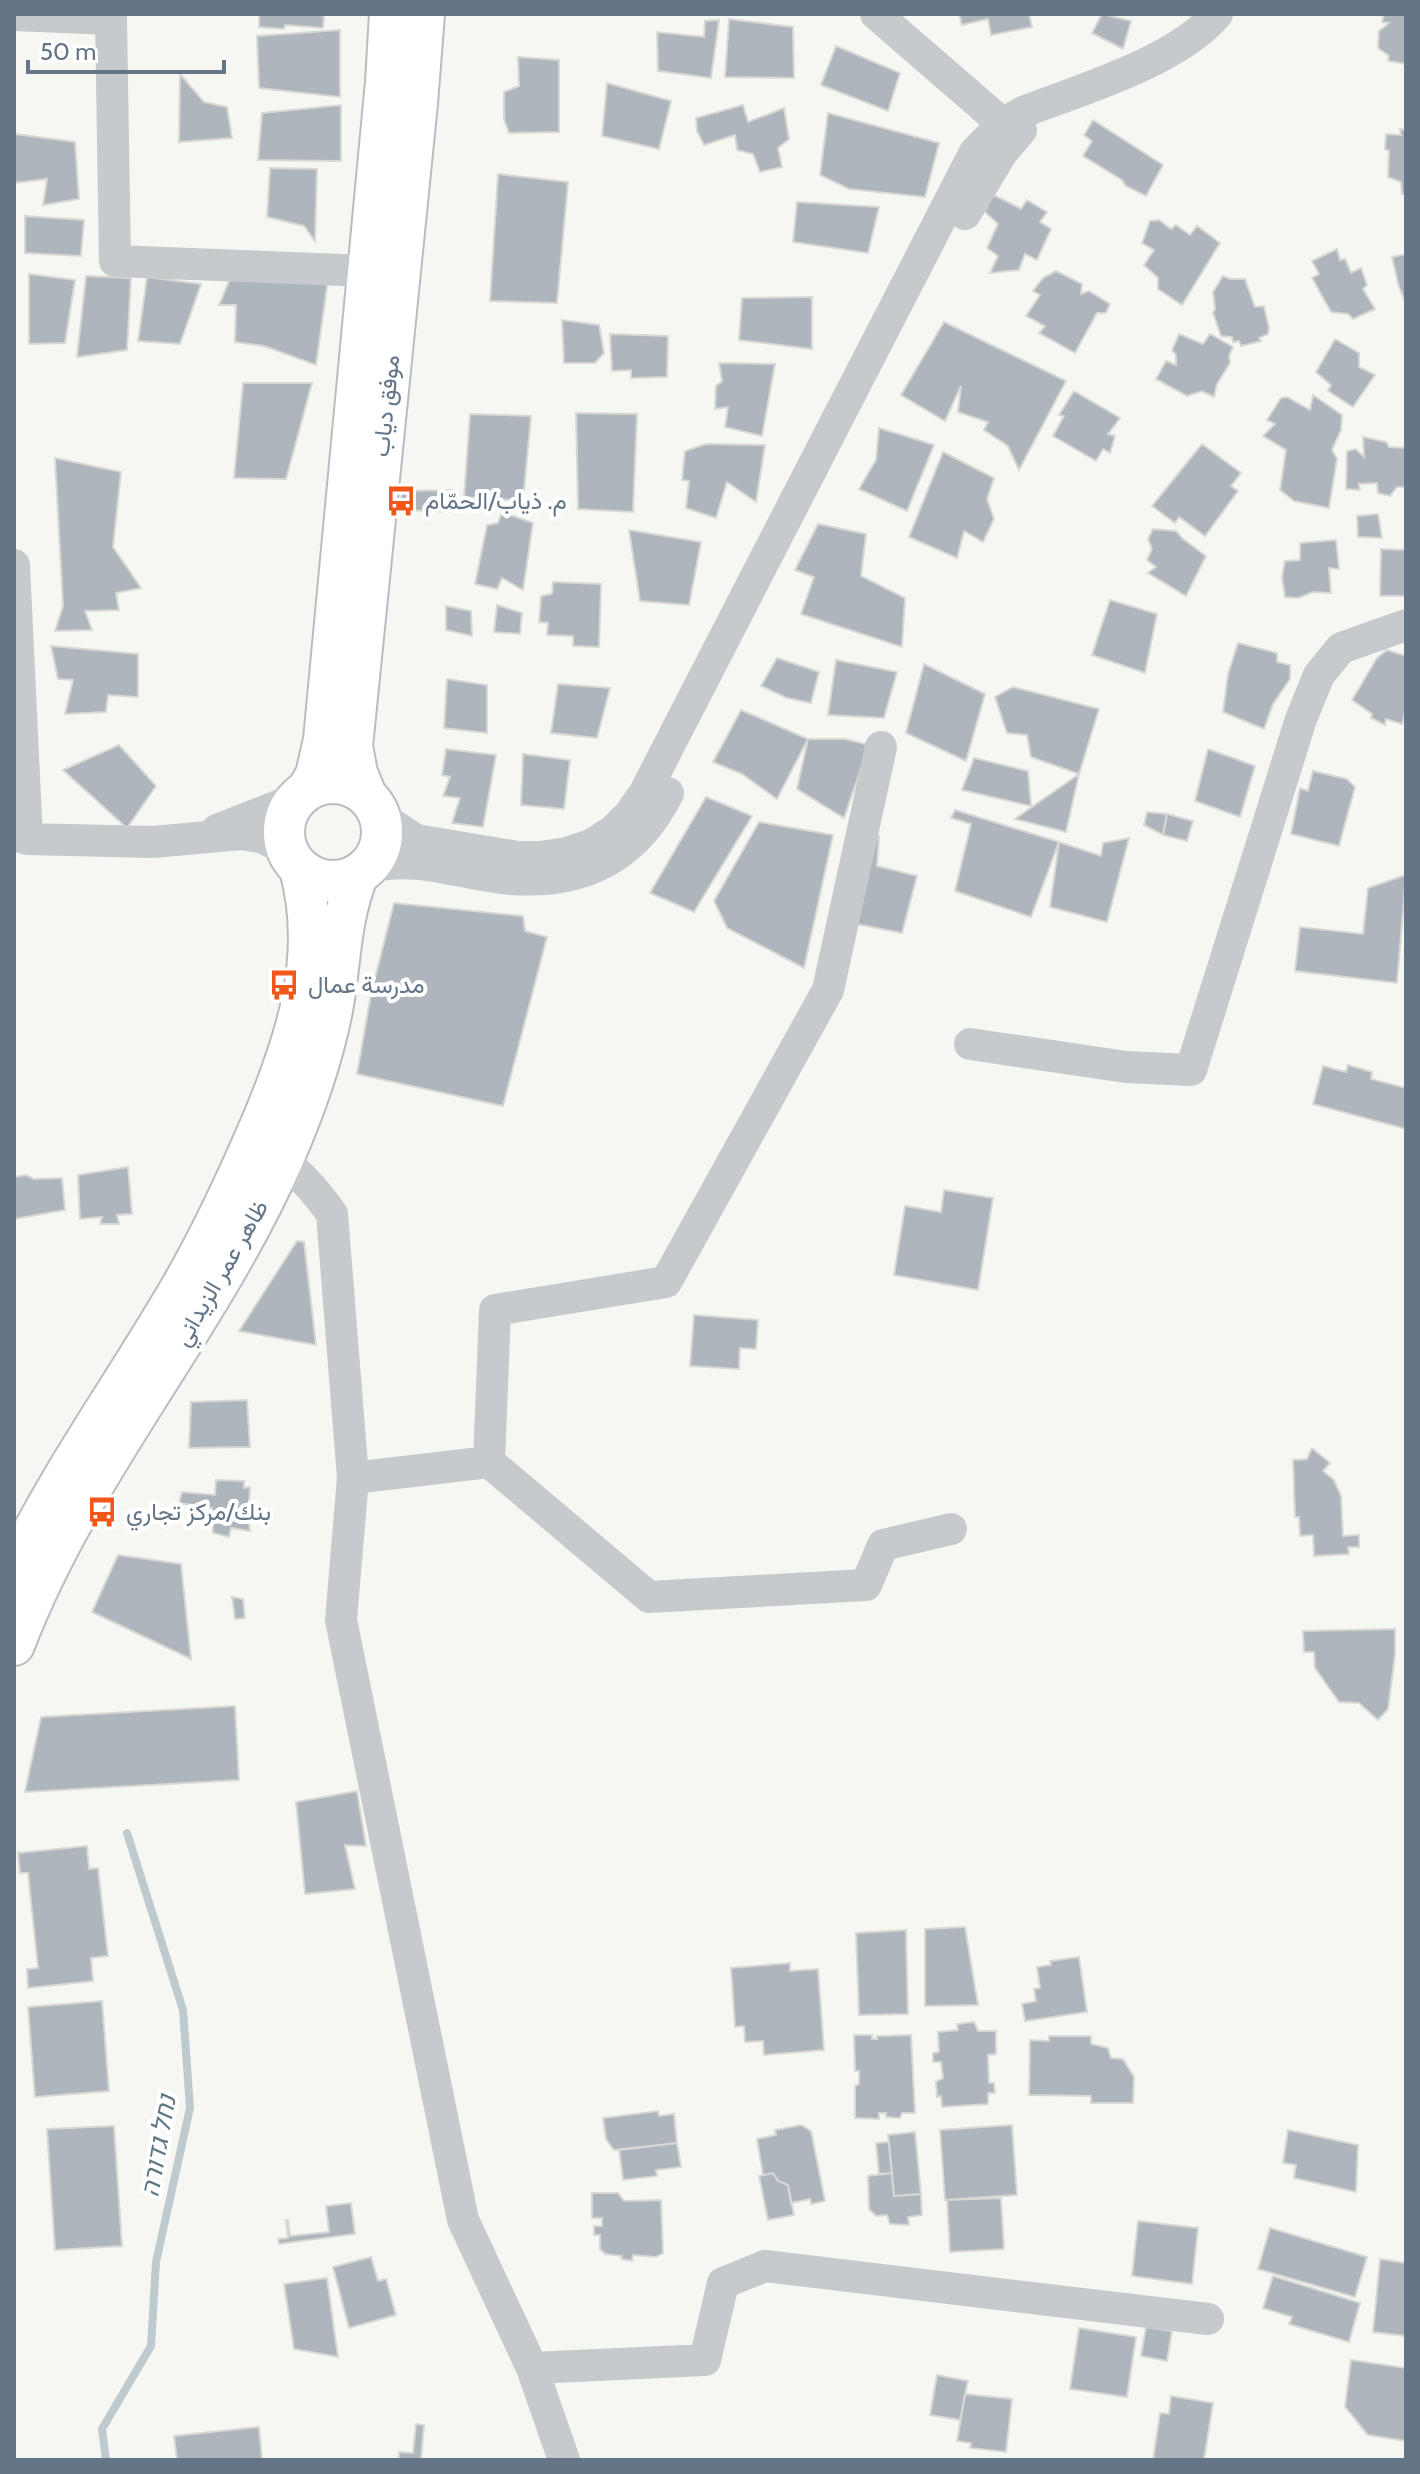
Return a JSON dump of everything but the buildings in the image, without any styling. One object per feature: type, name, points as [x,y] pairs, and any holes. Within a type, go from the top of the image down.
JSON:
[{"type":"main road","name":"موفق دياب","points":[[302,794],[316,775],[324,740],[390,14]]},
{"type":"main road","name":"موفق دياب","points":[[372,805],[357,773],[352,746],[424,14]]},
{"type":"main road","points":[[339,783],[353,787],[372,805],[382,836],[378,851],[362,871],[344,880],[329,881],[314,878],[294,860],[284,827],[288,812],[302,794],[321,784],[339,783]]},
{"type":"main road","name":"ظاهر عمر الزيداني","points":[[14,1645],[65,1533],[256,1215],[282,1071],[306,985],[311,946],[311,919],[294,860]]},
{"type":"main road","name":"ظاهر عمر الزيداني","points":[[14,1569],[52,1497],[182,1285],[232,1190],[307,1100],[332,1008],[345,911],[362,871]]},
{"type":"street","points":[[876,14],[1008,131]]},
{"type":"street","points":[[362,871],[388,862],[413,862],[511,879],[541,879],[598,867],[624,851],[643,834],[660,810],[1008,131],[1023,112],[1153,60],[1187,41],[1217,14]]},
{"type":"street","points":[[14,15],[111,19],[115,261],[368,271]]},
{"type":"street","points":[[372,805],[416,840],[518,857],[567,853],[591,845],[613,831],[630,814],[644,794],[962,174],[975,152],[1008,131]]},
{"type":"street","points":[[14,565],[21,837],[153,842],[241,834],[261,837],[294,860]]},
{"type":"street","points":[[970,1044],[1126,1067],[1191,1070],[1301,719],[1319,675],[1341,648],[1406,625]]},
{"type":"street","points":[[489,1462],[495,1310],[666,1282],[821,1004],[828,990],[881,747]]},
{"type":"street","points":[[197,838],[302,794]]},
{"type":"street","points":[[268,1150],[318,1193],[332,1214],[353,1478],[341,1620],[463,2220],[532,2368],[564,2460]]},
{"type":"street","points":[[353,1478],[489,1462],[649,1597],[866,1585],[883,1545],[951,1529]]},
{"type":"street","points":[[532,2368],[705,2360],[723,2283],[765,2266],[1208,2319]]},
{"type":"waterway","name":"נחל גדורה","points":[[106,2460],[102,2429],[151,2346],[156,2262],[190,2108],[183,2010],[127,1833]]},
{"type":"place","name":"م. ذياب/الحمّام","points":[[401,501]]},
{"type":"place","name":"مدرسة عمال","points":[[284,985]]},
{"type":"place","name":"بنك/مركز تجاري","points":[[102,1512]]}]
